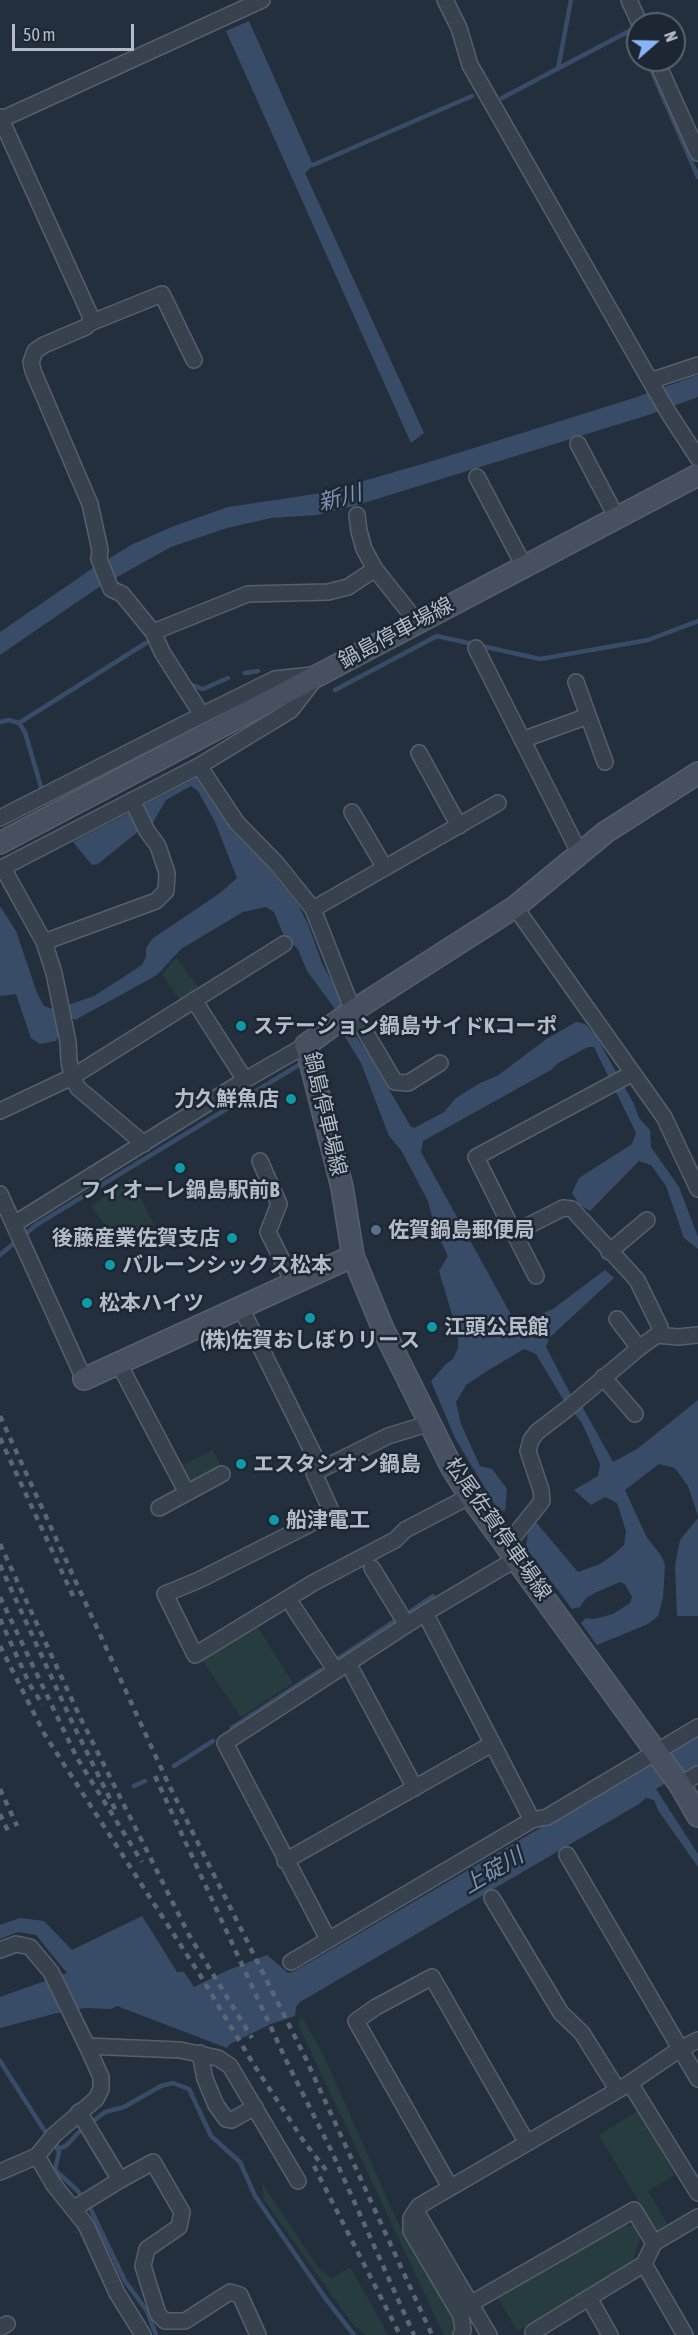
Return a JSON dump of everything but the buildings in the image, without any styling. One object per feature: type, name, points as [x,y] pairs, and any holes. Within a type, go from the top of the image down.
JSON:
[{"type":"main road","name":"鍋島停車場線","points":[[0,843],[698,475]]},
{"type":"main road","name":"鍋島停車場線","points":[[353,1256],[342,1187],[306,1045],[346,1015],[428,965],[515,907],[606,832],[698,773]]},
{"type":"main road","points":[[84,1379],[353,1256]]},
{"type":"main road","name":"松尾佐賀停車場線","points":[[353,1256],[383,1329],[452,1468],[680,1785]]},
{"type":"main road","points":[[680,1785],[698,1816]]},
{"type":"street","points":[[90,323],[90,315],[0,119],[262,0]]},
{"type":"street","points":[[445,0],[459,28],[470,65],[668,412],[698,458]]},
{"type":"street","points":[[661,72],[698,153]]},
{"type":"street","points":[[194,360],[162,294],[90,323],[86,327],[44,345],[35,351],[31,362],[90,504],[100,550],[99,560],[111,589],[123,594],[153,632],[162,652],[202,715]]},
{"type":"street","points":[[652,383],[698,365]]},
{"type":"street","points":[[578,444],[616,518]]},
{"type":"street","points":[[477,477],[524,566]]},
{"type":"street","points":[[357,515],[358,531],[364,549],[375,569],[417,622]]},
{"type":"street","points":[[153,632],[248,594],[328,592],[348,587],[375,569]]},
{"type":"street","points":[[476,648],[579,852]]},
{"type":"street","points":[[0,818],[275,678],[318,675]]},
{"type":"street","points":[[144,1144],[78,1088],[72,1077],[68,1042],[54,973],[44,942],[2,869],[199,766],[291,710],[318,675]]},
{"type":"street","points":[[576,682],[605,762]]},
{"type":"street","points":[[522,740],[588,716]]},
{"type":"street","points":[[419,753],[459,826]]},
{"type":"street","points":[[199,766],[237,824],[277,864],[313,909],[346,1015],[395,1082],[408,1083],[440,1063]]},
{"type":"street","points":[[44,942],[156,901],[166,891],[167,873],[158,846],[147,831],[133,802]]},
{"type":"street","points":[[313,909],[498,803]]},
{"type":"street","points":[[352,812],[385,868]]},
{"type":"street","points":[[515,907],[623,1058],[628,1076],[664,1117],[698,1189]]},
{"type":"street","points":[[0,1111],[72,1077],[284,944]]},
{"type":"street","points":[[194,1000],[245,1080]]},
{"type":"street","points":[[18,1233],[144,1144],[245,1080],[306,1045]]},
{"type":"street","points":[[536,1276],[476,1157],[628,1076]]},
{"type":"street","points":[[260,1161],[279,1204],[268,1232],[293,1282]]},
{"type":"street","points":[[0,1194],[84,1379]]},
{"type":"street","points":[[514,1233],[563,1208],[572,1209],[591,1227],[609,1252],[637,1280],[660,1327],[661,1334]]},
{"type":"street","points":[[609,1252],[647,1220]]},
{"type":"street","points":[[240,1306],[321,1469]]},
{"type":"street","points":[[617,1319],[639,1348]]},
{"type":"street","points":[[328,1939],[225,1743],[425,1614],[512,1552],[542,1501],[541,1490],[528,1451],[531,1440],[537,1432],[639,1348],[661,1334],[678,1337],[698,1335]]},
{"type":"street","points":[[119,1364],[187,1493]]},
{"type":"street","points":[[603,1377],[635,1414]]},
{"type":"street","points":[[431,1422],[388,1436],[314,1473],[332,1513],[199,1580],[165,1594],[195,1655],[314,1583],[395,1540],[405,1530],[470,1496]]},
{"type":"street","points":[[159,1508],[222,1474]]},
{"type":"street","points":[[372,1568],[406,1625]]},
{"type":"street","points":[[294,1608],[342,1667],[415,1788]]},
{"type":"street","points":[[425,1614],[532,1820]]},
{"type":"street","points":[[291,1962],[532,1820],[547,1817],[698,1727]]},
{"type":"street","points":[[285,1861],[492,1744]]},
{"type":"street","points":[[680,1785],[698,1774]]},
{"type":"street","points":[[567,1855],[698,2079]]},
{"type":"street","points":[[492,1898],[561,2013],[582,2033],[624,2086],[698,2193]]},
{"type":"street","points":[[0,1950],[16,1944],[30,1947],[51,1972],[101,2077],[101,2089],[85,2122],[50,2139],[37,2156],[2,2168]]},
{"type":"street","points":[[450,2187],[356,2021],[376,2007],[432,1977],[527,2143]]},
{"type":"street","points":[[461,2335],[463,2330],[460,2316],[411,2231],[411,2218],[419,2206],[698,2040]]},
{"type":"street","points":[[87,2046],[180,2050],[218,2058],[230,2066],[298,2181]]},
{"type":"street","points":[[200,2053],[205,2079],[216,2105],[226,2119],[232,2120],[255,2107]]},
{"type":"street","points":[[85,2122],[120,2180]]},
{"type":"street","points":[[37,2156],[54,2185],[81,2204],[86,2225],[117,2293],[146,2327]]},
{"type":"street","points":[[81,2204],[153,2162],[182,2212],[179,2227],[147,2249],[143,2266],[146,2327]]},
{"type":"street","points":[[470,2304],[634,2210],[654,2243]]},
{"type":"street","points":[[416,2211],[489,2335]]},
{"type":"street","points":[[531,2334],[644,2264],[654,2243],[698,2218]]},
{"type":"street","points":[[644,2264],[685,2335]]},
{"type":"street","points":[[146,2327],[165,2321],[185,2321],[230,2292],[240,2295],[258,2335]]},
{"type":"street","points":[[589,2298],[610,2335]]},
{"type":"green space","points":[[176,957],[200,990],[181,1001],[162,975]]},
{"type":"green space","points":[[131,1178],[154,1225],[118,1242],[91,1206]]},
{"type":"green space","points":[[213,1450],[221,1467],[191,1482],[183,1465]]},
{"type":"green space","points":[[256,1624],[293,1683],[241,1717],[202,1660]]},
{"type":"green space","points":[[302,2016],[325,2059],[398,2223],[456,2325],[453,2335],[444,2335],[298,2024]]},
{"type":"green space","points":[[638,2111],[675,2175],[648,2191],[668,2225],[657,2232],[599,2135]]},
{"type":"green space","points":[[262,2183],[319,2269],[332,2278],[350,2267],[388,2335],[366,2335],[352,2323],[264,2200]]},
{"type":"green space","points":[[618,2225],[633,2226],[640,2238],[632,2263],[517,2331],[497,2296]]},
{"type":"water","points":[[249,21],[313,165],[305,173],[424,433],[411,443],[226,31]]},
{"type":"water","name":"新川","points":[[698,375],[698,397],[645,416],[354,506],[317,515],[271,518],[227,528],[171,547],[99,587],[0,655],[0,632],[93,568],[133,544],[174,526],[228,507],[322,493],[634,398]]},
{"type":"water","points":[[196,778],[232,831],[266,865],[298,905],[308,924],[322,963],[342,1002],[342,1008],[352,1030],[411,1127],[414,1128],[444,1112],[456,1098],[480,1083],[497,1076],[545,1040],[576,1022],[585,1024],[596,1036],[634,1104],[639,1118],[650,1130],[651,1147],[679,1187],[698,1237],[698,1249],[684,1238],[666,1186],[651,1165],[639,1161],[590,1211],[580,1205],[572,1193],[579,1178],[632,1144],[636,1133],[594,1047],[588,1047],[558,1063],[551,1070],[423,1141],[421,1152],[514,1320],[519,1323],[553,1309],[605,1270],[614,1278],[549,1338],[546,1347],[571,1395],[583,1408],[613,1462],[637,1449],[698,1400],[698,1516],[688,1486],[675,1468],[659,1464],[625,1490],[646,1536],[662,1557],[665,1565],[663,1598],[658,1616],[648,1624],[597,1645],[581,1623],[586,1618],[594,1619],[613,1614],[630,1603],[632,1597],[625,1584],[620,1582],[597,1592],[586,1598],[580,1607],[572,1609],[526,1548],[529,1524],[535,1521],[578,1572],[600,1564],[613,1555],[624,1545],[626,1531],[617,1503],[605,1497],[591,1505],[574,1490],[598,1476],[600,1464],[582,1423],[564,1401],[536,1354],[524,1349],[487,1371],[466,1385],[456,1402],[461,1424],[480,1466],[492,1469],[507,1489],[505,1511],[498,1510],[455,1438],[431,1381],[453,1359],[458,1348],[458,1334],[439,1271],[448,1256],[435,1229],[428,1201],[401,1150],[389,1136],[361,1063],[345,1037],[346,1033],[338,1013],[307,971],[298,949],[284,936],[274,912],[266,907],[243,912],[181,949],[157,975],[75,1020],[68,1015],[68,1005],[94,996],[142,965],[146,957],[146,948],[152,939],[220,893],[237,878],[215,822],[198,791],[191,786],[166,800],[152,824],[140,830],[98,864],[92,865],[73,842]]},
{"type":"water","points":[[0,906],[16,931],[37,993],[44,1006],[56,1010],[60,1032],[56,1041],[40,1044],[31,1038],[16,994],[0,996]]},
{"type":"water","points":[[698,1518],[698,1616],[677,1616],[675,1565],[680,1540]]},
{"type":"water","name":"上碇川","points":[[698,1736],[698,1767],[687,1770],[656,1789],[698,1854],[698,1867],[658,1810],[654,1800],[646,1798],[300,2002],[296,2007],[295,2016],[271,2024],[230,2044],[227,2048],[117,2006],[111,2009],[85,2008],[57,2013],[0,2028],[0,1997],[67,1973],[36,1935],[18,1932],[0,1939],[0,1925],[20,1918],[44,1921],[72,1950],[142,1916],[177,1972],[184,1972],[194,1987],[226,1971],[267,1955],[288,1973]]},
{"type":"waterway","points":[[558,69],[571,0]]},
{"type":"waterway","points":[[502,98],[626,33]]},
{"type":"waterway","points":[[652,72],[698,177]]},
{"type":"waterway","points":[[309,165],[472,96]]},
{"type":"waterway","points":[[335,690],[437,636],[540,659],[648,640],[698,621]]},
{"type":"waterway","points":[[19,723],[146,643]]},
{"type":"waterway","points":[[245,673],[258,671]]},
{"type":"waterway","points":[[187,681],[203,689],[228,678]]},
{"type":"waterway","points":[[0,722],[9,720],[19,723],[25,732],[41,787]]},
{"type":"waterway","points":[[0,1255],[36,1225],[302,1063]]},
{"type":"waterway","points":[[411,1611],[433,1596]]},
{"type":"waterway","points":[[339,1658],[393,1622]]},
{"type":"waterway","points":[[232,1728],[321,1670]]},
{"type":"waterway","points":[[174,1766],[213,1741]]},
{"type":"waterway","points":[[134,1786],[145,1781]]},
{"type":"waterway","points":[[0,2061],[44,2130],[56,2143],[59,2152],[55,2170],[77,2190],[90,2208],[125,2281],[147,2311],[156,2335]]},
{"type":"waterway","points":[[57,2149],[66,2146],[79,2132],[105,2112],[124,2107],[161,2086],[173,2083],[189,2089],[211,2136],[240,2162],[255,2196],[326,2299],[354,2335]]},
{"type":"railway","points":[[0,1416],[168,1783],[306,2059],[432,2335]]},
{"type":"railway","points":[[0,1438],[73,1596]]},
{"type":"railway","points":[[0,1544],[79,1715],[189,1935],[252,2038]]},
{"type":"railway","points":[[0,1565],[73,1724],[117,1813]]},
{"type":"railway","points":[[0,1597],[77,1758],[142,1862]]},
{"type":"railway","points":[[0,1619],[30,1685],[43,1705]]},
{"type":"railway","points":[[0,1646],[45,1735],[200,1975],[254,2065],[305,2143],[329,2174]]},
{"type":"railway","points":[[155,1776],[286,2060],[332,2152],[414,2335]]},
{"type":"railway","points":[[0,1789],[17,1826]]},
{"type":"railway","points":[[0,1814],[8,1831]]},
{"type":"railway","points":[[314,2166],[400,2335]]},
{"type":"place","name":"ステーション鍋島サイドKコーポ","points":[[241,1026]]},
{"type":"place","name":"力久鮮魚店","points":[[291,1099]]},
{"type":"place","name":"フィオーレ鍋島駅前B","points":[[180,1168]]},
{"type":"place","name":"佐賀鍋島郵便局","points":[[376,1230]]},
{"type":"place","name":"後藤産業佐賀支店","points":[[232,1238]]},
{"type":"place","name":"バルーンシックス松本","points":[[110,1265]]},
{"type":"place","name":"松本ハイツ","points":[[87,1303]]},
{"type":"place","name":"(株)佐賀おしぼりリース","points":[[310,1318]]},
{"type":"place","name":"江頭公民館","points":[[432,1327]]},
{"type":"place","name":"エスタシオン鍋島","points":[[241,1464]]},
{"type":"place","name":"船津電工","points":[[274,1520]]}]
